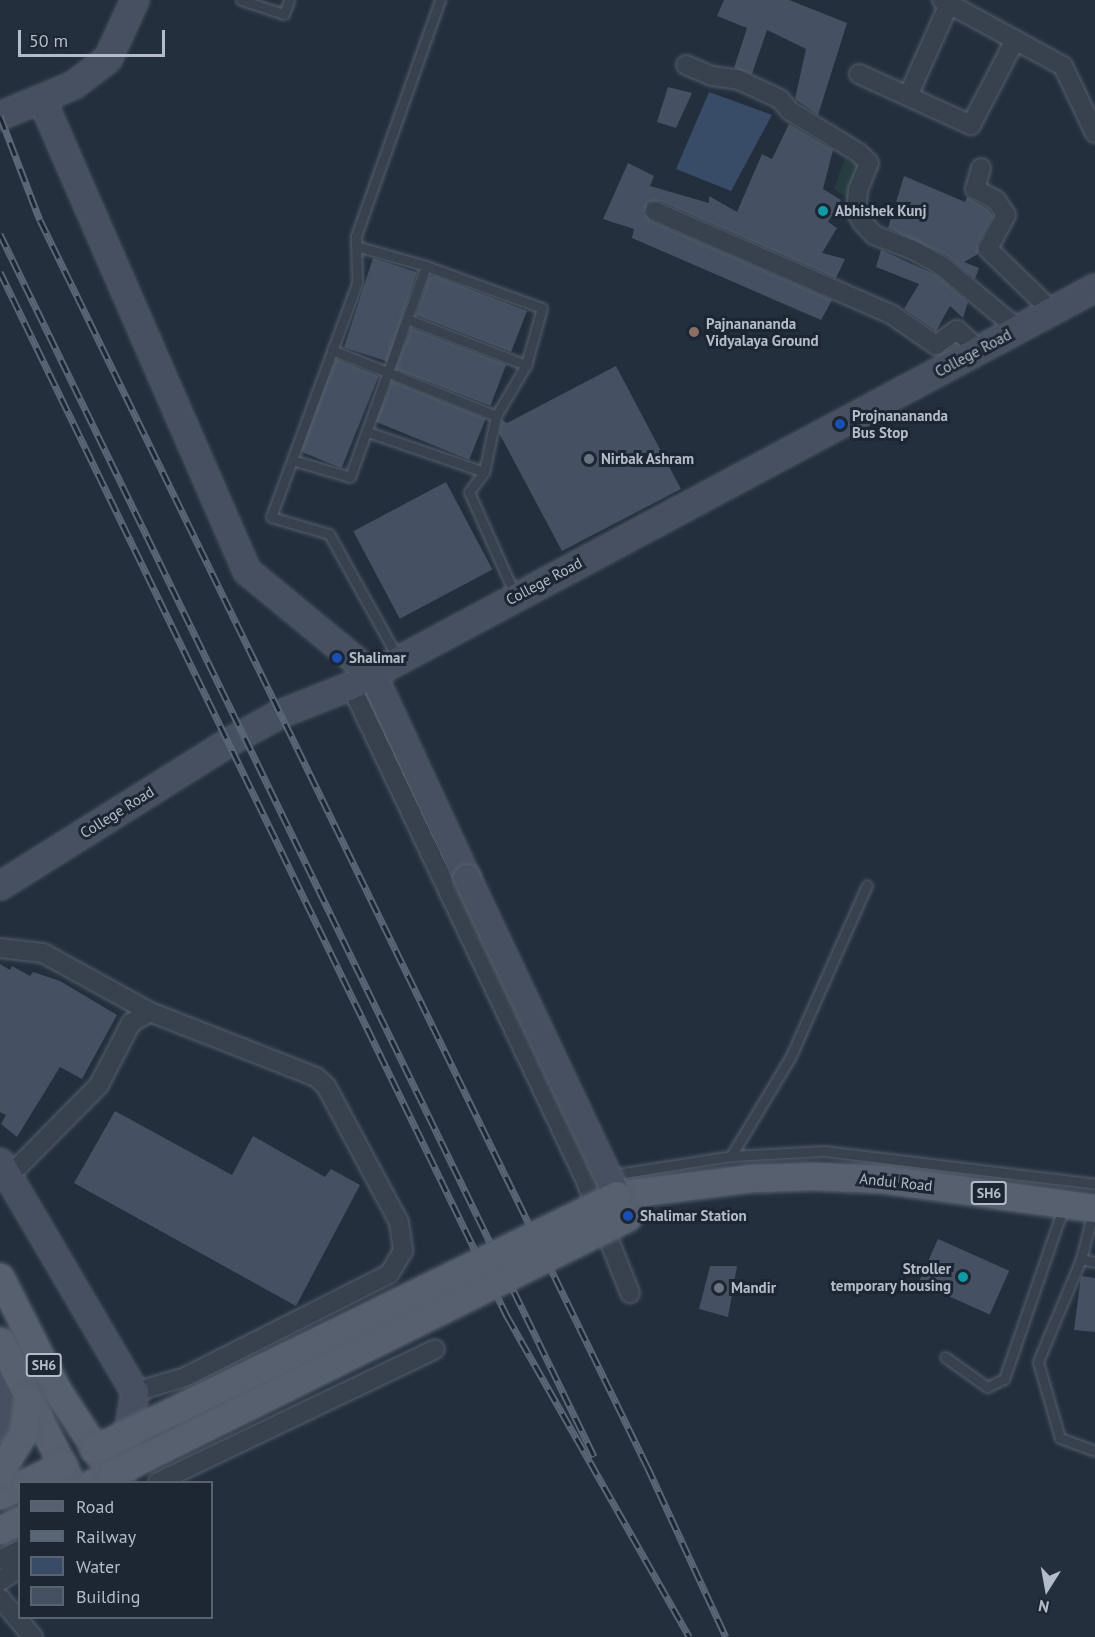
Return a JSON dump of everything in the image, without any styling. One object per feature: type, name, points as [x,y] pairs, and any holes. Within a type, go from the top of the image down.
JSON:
[{"type":"main road","name":"Andul Road","points":[[623,1206],[697,1186],[762,1178],[883,1179],[1095,1208]]},
{"type":"main road","points":[[32,1481],[66,1474],[94,1449],[623,1206]]},
{"type":"main road","points":[[109,1480],[623,1206]]},
{"type":"main road","name":"SH6","points":[[0,1277],[57,1390],[94,1449],[109,1480]]},
{"type":"main road","name":"SH6","points":[[0,1341],[66,1474]]},
{"type":"main road","points":[[0,1471],[23,1434],[28,1400]]},
{"type":"main road","points":[[0,1495],[18,1487]]},
{"type":"main road","points":[[0,1530],[18,1521]]},
{"type":"street","points":[[908,96],[952,3],[1063,66],[1095,133]]},
{"type":"street","points":[[0,117],[74,85],[108,59],[129,6]]},
{"type":"street","points":[[859,74],[971,125],[1015,40]]},
{"type":"street","points":[[686,65],[712,76],[739,80],[780,99],[789,111],[859,153],[869,163],[858,190],[856,211],[862,222],[874,235],[914,250],[942,266],[1018,329]]},
{"type":"street","points":[[33,103],[247,571],[362,680],[467,878],[623,1206]]},
{"type":"street","points":[[981,168],[975,189],[996,200],[1006,215],[988,249],[1052,311]]},
{"type":"street","points":[[655,211],[891,314],[936,345],[957,330],[979,350]]},
{"type":"street","name":"College Road","points":[[0,886],[231,741],[278,715],[362,680],[516,595],[1095,288]]},
{"type":"street","points":[[362,680],[585,1179],[630,1293]]},
{"type":"street","points":[[0,948],[44,953],[150,1012],[316,1077],[326,1086],[399,1221],[403,1251],[389,1274],[185,1377],[135,1392]]},
{"type":"street","points":[[109,1480],[135,1392],[6,1184],[99,1085],[131,1023],[150,1012]]},
{"type":"street","points":[[160,1481],[435,1349]]},
{"type":"street","points":[[0,1372],[7,1411],[0,1429]]},
{"type":"street","points":[[0,1560],[18,1551]]},
{"type":"street","points":[[0,1581],[18,1569]]},
{"type":"street","points":[[0,1598],[33,1637]]},
{"type":"lane","points":[[241,0],[284,14],[289,0]]},
{"type":"lane","points":[[399,660],[329,534],[271,517],[357,283],[356,246],[372,184],[440,0]]},
{"type":"lane","points":[[356,246],[426,266],[542,308],[526,365],[496,416],[484,472],[469,492],[516,595]]},
{"type":"lane","points":[[292,460],[350,477],[426,266]]},
{"type":"lane","points":[[407,319],[526,365]]},
{"type":"lane","points":[[332,350],[496,416]]},
{"type":"lane","points":[[368,432],[484,472]]},
{"type":"lane","points":[[731,1156],[790,1058],[867,885]]},
{"type":"lane","points":[[585,1179],[731,1156],[824,1151],[1095,1185]]},
{"type":"lane","points":[[945,1357],[987,1387],[1004,1379],[1065,1204]]},
{"type":"lane","points":[[1095,1208],[1081,1259],[1038,1362],[1060,1438],[1095,1451]]},
{"type":"lane","points":[[1081,1259],[1095,1262]]},
{"type":"green space","points":[[845,158],[860,166],[849,199],[834,189]]},
{"type":"water","points":[[709,92],[772,115],[731,191],[676,169]]},
{"type":"building","points":[[724,0],[789,0],[847,23],[818,115],[795,99],[806,49],[767,30],[752,74],[734,68],[747,28],[717,16]]},
{"type":"building","points":[[668,87],[692,93],[676,128],[657,122]]},
{"type":"building","points":[[789,124],[833,150],[823,189],[841,200],[828,222],[837,228],[822,253],[845,259],[836,278],[660,201],[648,202],[644,213],[651,221],[832,300],[821,320],[632,238],[634,229],[603,219],[628,163],[654,176],[650,186],[709,203],[709,196],[737,212],[762,154],[772,159]]},
{"type":"building","points":[[904,176],[965,202],[967,197],[988,209],[993,216],[978,244],[978,254],[964,262],[979,268],[975,279],[947,256],[888,228]]},
{"type":"building","points":[[881,250],[936,275],[968,302],[963,318],[950,306],[936,331],[904,309],[919,284],[876,267]]},
{"type":"building","points":[[373,258],[417,272],[388,362],[344,347]]},
{"type":"building","points":[[435,276],[527,311],[511,352],[416,315],[429,277]]},
{"type":"building","points":[[411,328],[506,365],[490,406],[395,369]]},
{"type":"building","points":[[336,359],[379,376],[342,468],[299,451]]},
{"type":"building","name":"Nirbak Ashram","points":[[616,366],[681,489],[562,551],[499,433],[502,420],[507,423]]},
{"type":"building","points":[[392,381],[486,419],[469,460],[376,422]]},
{"type":"building","points":[[446,482],[492,569],[400,619],[353,531]]},
{"type":"building","points":[[0,964],[10,970],[12,966],[30,976],[33,972],[60,981],[117,1015],[82,1079],[60,1067],[17,1137],[1,1124],[6,1115],[0,1112]]},
{"type":"building","points":[[115,1111],[232,1175],[253,1136],[325,1177],[331,1169],[360,1185],[296,1306],[74,1183]]},
{"type":"building","name":"Stroller temporary housing","points":[[938,1239],[1009,1271],[990,1315],[918,1283]]},
{"type":"building","name":"Mandir","points":[[710,1266],[737,1266],[728,1317],[699,1309]]},
{"type":"building","points":[[1081,1276],[1095,1278],[1095,1332],[1074,1330]]},
{"type":"railway","points":[[0,116],[40,220],[647,1466],[726,1637]]},
{"type":"railway","points":[[0,234],[594,1456]]},
{"type":"railway","points":[[0,272],[507,1316],[689,1637]]},
{"type":"place","name":"Abhishek Kunj","points":[[823,211]]},
{"type":"place","name":"Pajnanananda Vidyalaya Ground","points":[[694,332]]},
{"type":"place","name":"Projnanananda Bus Stop","points":[[840,424]]},
{"type":"place","name":"Nirbak Ashram","points":[[589,459]]},
{"type":"place","name":"Shalimar","points":[[337,658]]},
{"type":"place","name":"Shalimar Station","points":[[628,1216]]},
{"type":"place","name":"Stroller temporary housing","points":[[963,1277]]},
{"type":"place","name":"Mandir","points":[[719,1288]]}]
